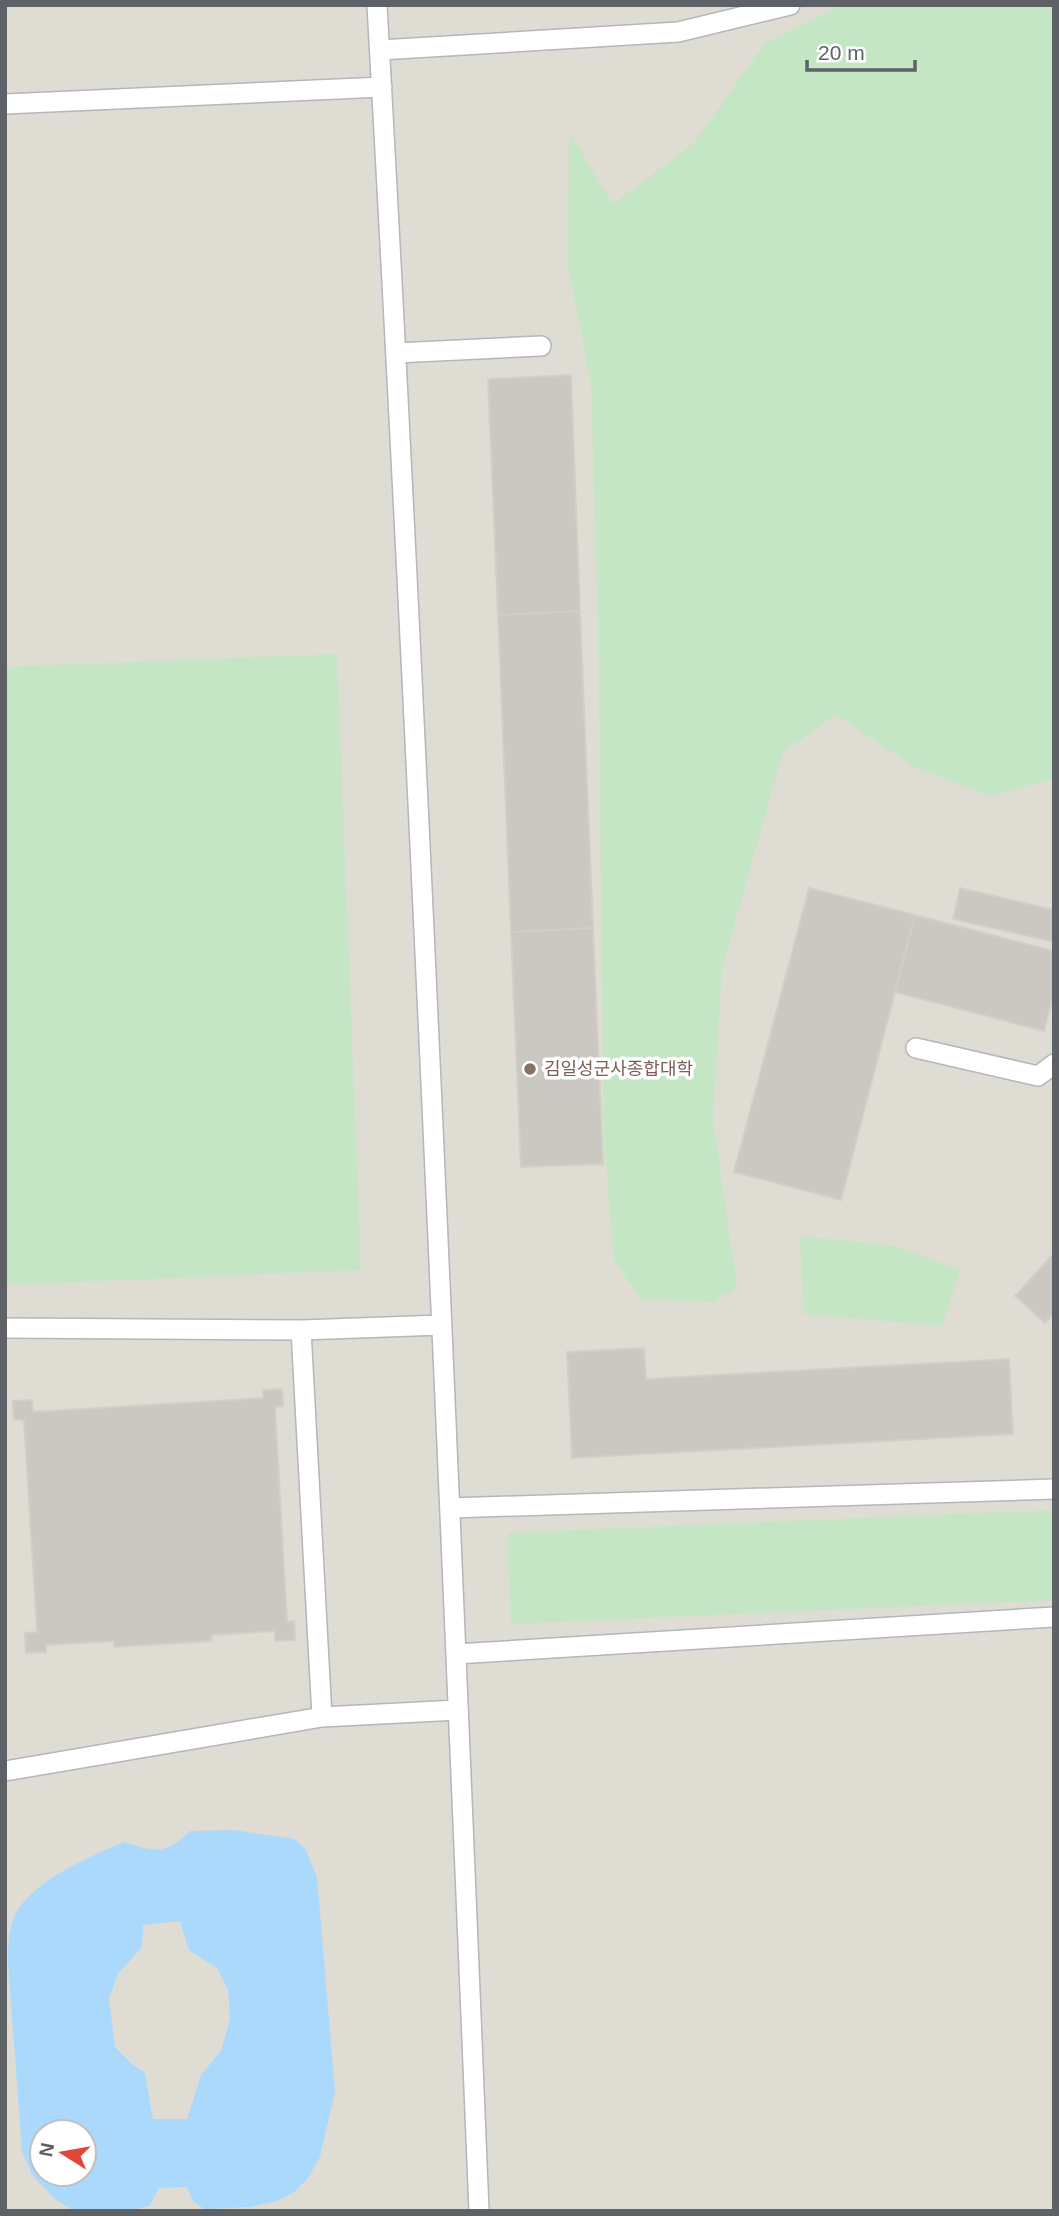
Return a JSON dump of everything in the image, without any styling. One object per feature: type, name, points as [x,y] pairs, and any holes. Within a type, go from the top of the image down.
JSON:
[{"type":"lane","points":[[377,5],[397,352],[442,1325],[479,2211]]},
{"type":"lane","points":[[380,50],[678,32],[790,5]]},
{"type":"lane","points":[[5,104],[382,88]]},
{"type":"lane","points":[[397,352],[541,346]]},
{"type":"lane","points":[[916,1048],[1038,1076],[1054,1064]]},
{"type":"lane","points":[[5,1328],[301,1330],[442,1325]]},
{"type":"lane","points":[[301,1330],[322,1717]]},
{"type":"lane","points":[[450,1508],[1054,1489]]},
{"type":"lane","points":[[456,1654],[1054,1617]]},
{"type":"lane","points":[[5,1771],[322,1717],[458,1710]]},
{"type":"shaded area","name":"김일성군사종합대학","points":[[5,5],[1054,5],[1054,2211],[5,2211]]},
{"type":"green space","points":[[842,5],[1054,5],[1054,779],[989,796],[911,765],[836,715],[783,752],[722,969],[713,1118],[737,1287],[713,1302],[641,1299],[614,1261],[604,1142],[598,616],[591,384],[568,265],[569,132],[613,204],[693,144],[765,43]]},
{"type":"green space","points":[[337,654],[361,1270],[5,1285],[5,667]]},
{"type":"green space","points":[[800,1236],[895,1246],[960,1270],[942,1326],[804,1314]]},
{"type":"green space","points":[[1054,1510],[1054,1600],[511,1624],[507,1533]]},
{"type":"water","points":[[233,1830],[295,1839],[306,1850],[317,1877],[335,2091],[320,2157],[308,2178],[293,2193],[277,2201],[250,2207],[204,2209],[193,2201],[187,2187],[159,2188],[149,2206],[130,2211],[74,2211],[55,2199],[44,2188],[98,2188],[98,2118],[28,2118],[28,2165],[22,2151],[8,1963],[11,1925],[20,1907],[31,1894],[78,1863],[124,1842],[159,1849],[182,1839],[190,1831]],"holes":[[[180,1921],[189,1950],[217,1968],[228,1989],[230,2019],[221,2051],[201,2075],[187,2119],[153,2119],[145,2073],[115,2047],[109,1999],[117,1975],[142,1947],[143,1925]]]},
{"type":"building","points":[[571,375],[580,611],[498,615],[488,379]]},
{"type":"building","points":[[580,611],[593,928],[511,932],[498,615]]},
{"type":"building","points":[[809,888],[915,915],[841,1200],[734,1172]]},
{"type":"building","points":[[960,888],[1054,910],[1054,942],[953,919]]},
{"type":"building","points":[[915,915],[1054,951],[1054,992],[1044,1031],[895,992]]},
{"type":"building","points":[[593,928],[603,1164],[521,1167],[511,932]]},
{"type":"building","points":[[1054,1253],[1054,1314],[1045,1323],[1015,1296]]},
{"type":"building","points":[[644,1348],[646,1379],[1009,1359],[1013,1434],[572,1458],[567,1352]]},
{"type":"building","points":[[282,1389],[283,1406],[275,1407],[287,1622],[294,1621],[295,1640],[275,1641],[275,1631],[212,1635],[212,1641],[114,1647],[114,1641],[46,1645],[46,1652],[26,1653],[25,1633],[37,1632],[24,1420],[14,1420],[13,1401],[32,1400],[33,1412],[263,1398],[263,1390]]},
{"type":"place","name":"김일성군사종합대학","points":[[530,1069]]}]
